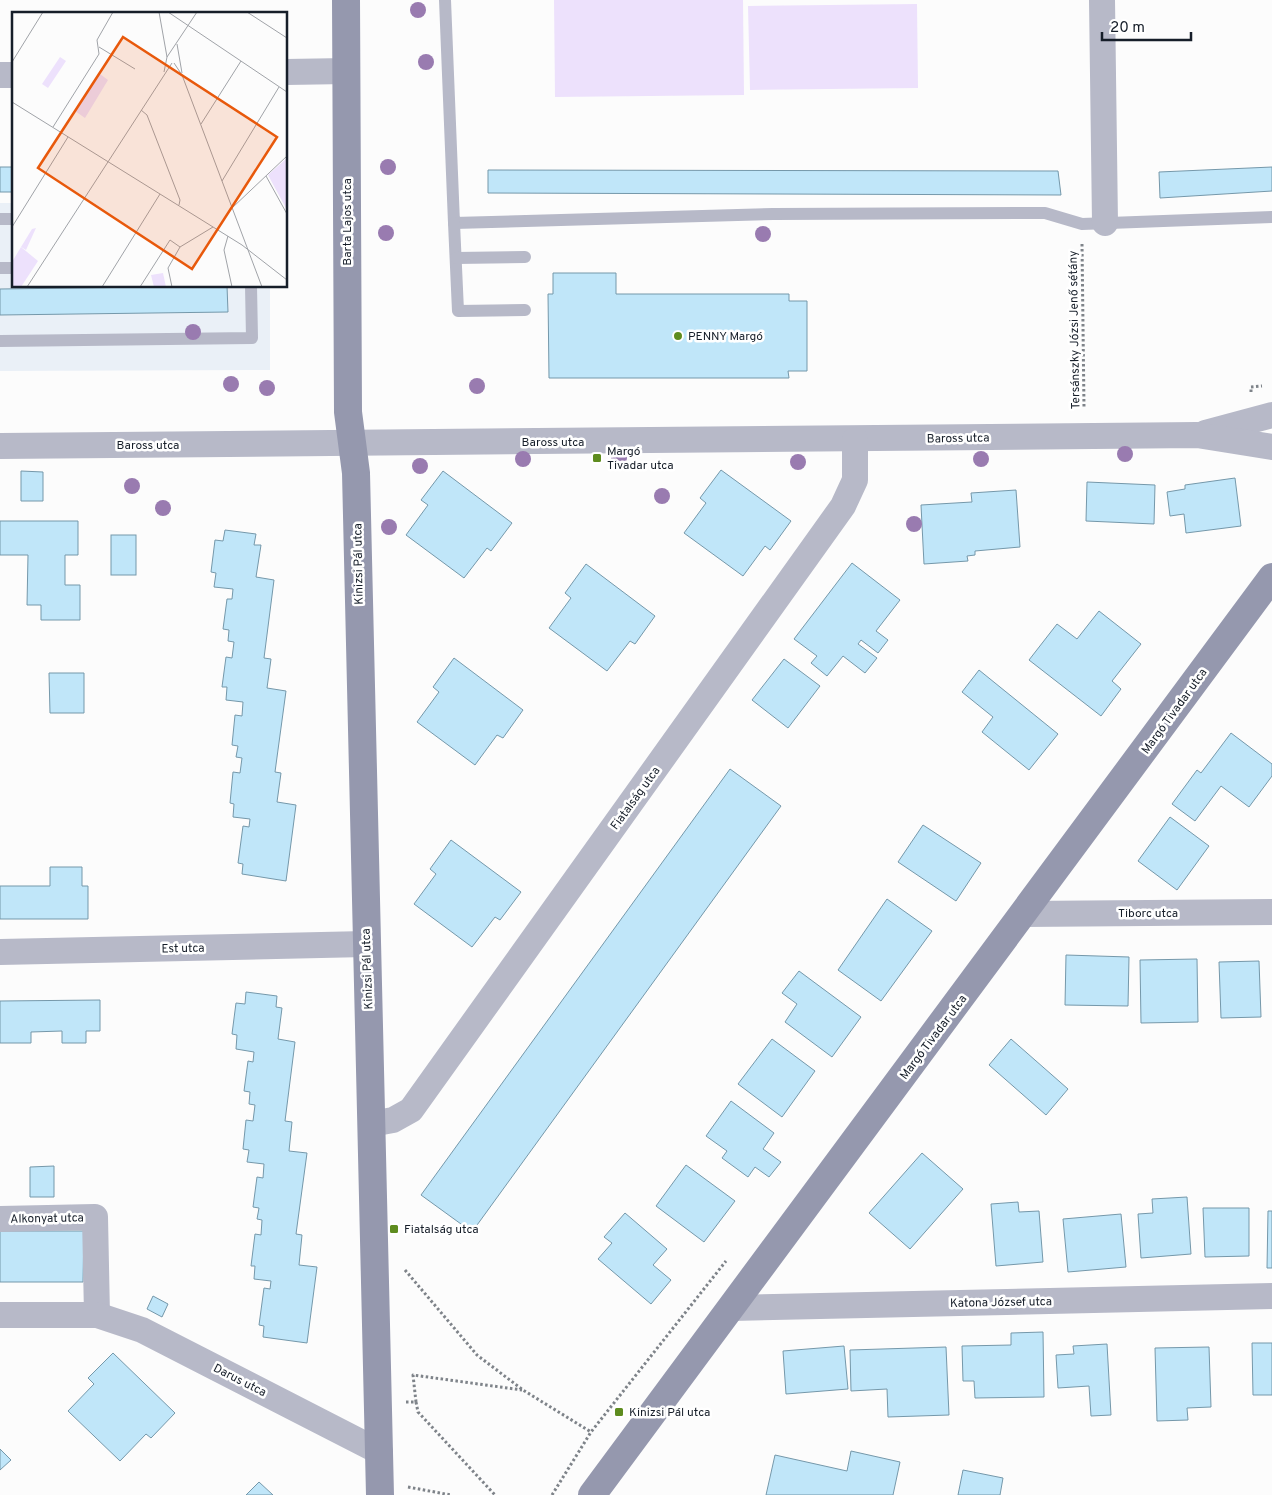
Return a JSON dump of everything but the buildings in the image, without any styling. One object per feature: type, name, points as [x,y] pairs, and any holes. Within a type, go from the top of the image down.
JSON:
[{"type":"street","name":"Barta Lajos utca","points":[[346,0],[348,412],[352,444]]},
{"type":"street","points":[[1093,224],[1102,0]]},
{"type":"street","points":[[288,72],[346,71]]},
{"type":"street","name":"Baross utca","points":[[1197,435],[1272,415]]},
{"type":"street","name":"Baross utca","points":[[0,446],[855,440],[1197,435],[1272,447]]},
{"type":"street","name":"Fiatalság utca","points":[[371,1124],[393,1120],[411,1110],[843,506],[854,480],[855,440]]},
{"type":"street","name":"Kinizsi Pál utca","points":[[352,444],[356,473],[380,1488]]},
{"type":"street","name":"Margó Tivadar utca","points":[[592,1495],[1272,578]]},
{"type":"street","name":"Tiborc utca","points":[[1024,914],[1272,912]]},
{"type":"street","name":"Est utca","points":[[0,952],[366,944]]},
{"type":"street","name":"Alkonyat utca","points":[[0,1219],[95,1217],[97,1315]]},
{"type":"street","name":"Katona József utca","points":[[731,1308],[1272,1296]]},
{"type":"street","name":"Darus utca","points":[[0,1315],[97,1315],[142,1330],[380,1452]]},
{"type":"lane","points":[[445,0],[458,311],[525,310]]},
{"type":"lane","points":[[454,223],[773,214],[1045,213],[1093,224],[1272,218]]},
{"type":"lane","points":[[456,258],[525,258]]},
{"type":"lane","points":[[0,341],[252,338],[251,288]]},
{"type":"path","name":"Tersánszky Józsi Jenő sétány","points":[[1084,436],[1093,224]]},
{"type":"path","points":[[374,1235],[477,1356],[523,1390],[591,1432]]},
{"type":"path","points":[[552,1495],[591,1432],[655,1354]]},
{"type":"path","points":[[495,1495],[418,1412],[413,1375],[523,1390]]},
{"type":"path","points":[[377,1402],[416,1402]]},
{"type":"path","points":[[380,1488],[451,1495]]},
{"type":"shaded area","points":[[554,0],[743,0],[744,95],[555,97]]},
{"type":"shaded area","points":[[917,4],[918,88],[750,90],[748,6]]},
{"type":"shaded area","points":[[0,203],[12,203],[12,288],[270,288],[270,370],[0,371]]},
{"type":"place","name":"PENNY Margó","points":[[678,336]]},
{"type":"place","name":"Margó Tivadar utca","points":[[597,458]]},
{"type":"place","name":"Fiatalság utca","points":[[394,1229]]},
{"type":"place","name":"Kinizsi Pál utca","points":[[619,1412]]}]
